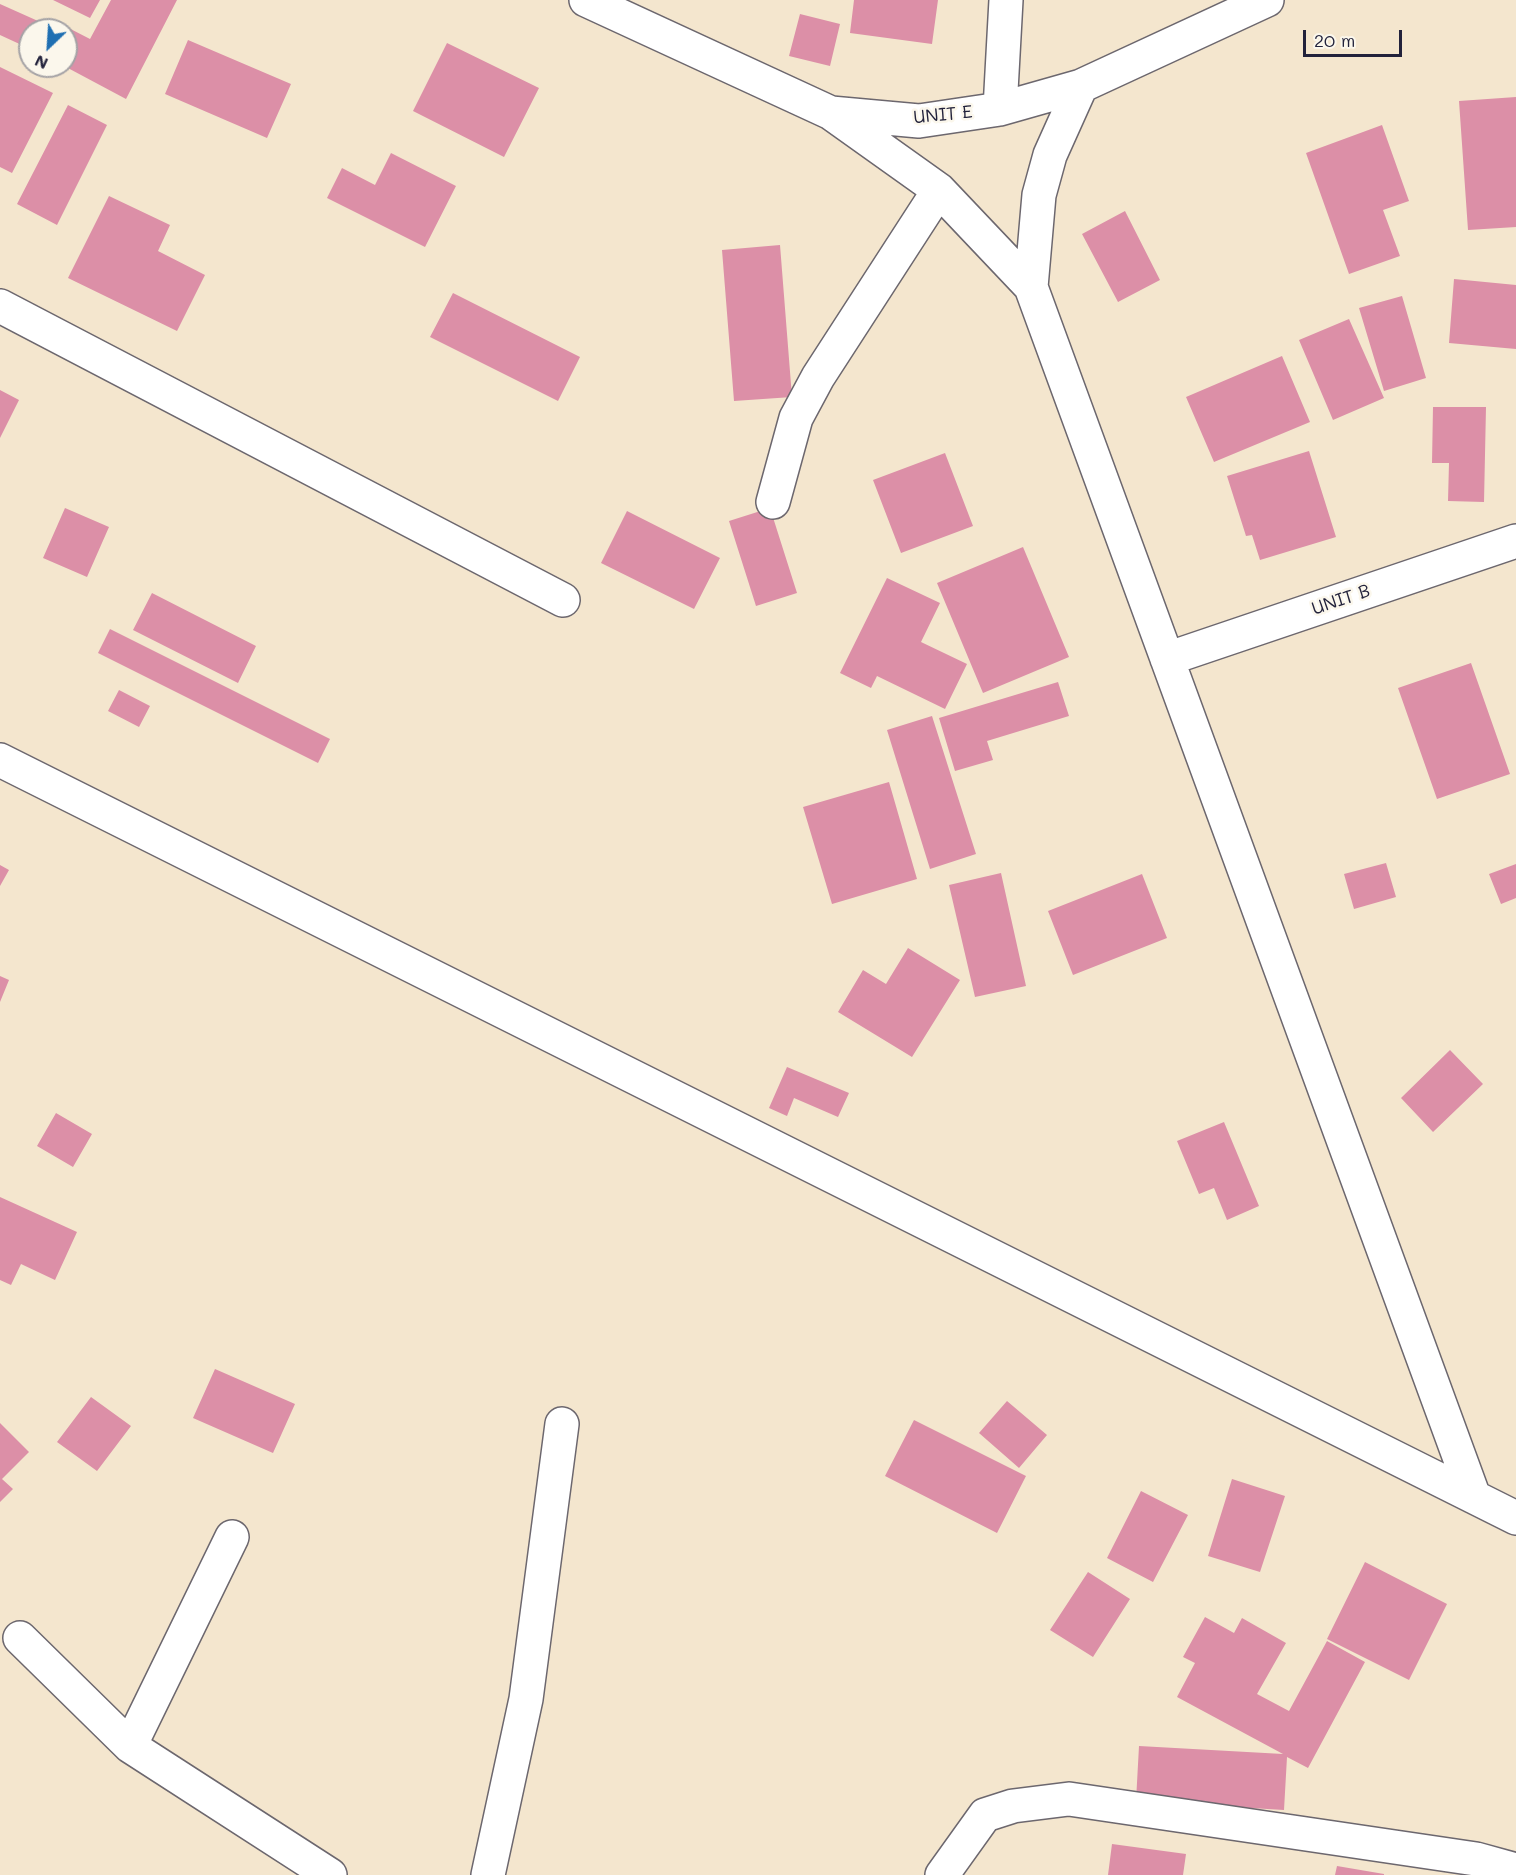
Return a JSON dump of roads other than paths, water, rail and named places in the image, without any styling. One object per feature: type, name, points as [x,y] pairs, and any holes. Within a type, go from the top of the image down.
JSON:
[{"type":"street","name":"UNIT E","points":[[586,0],[831,112],[919,121],[1000,109],[1081,86],[1267,0]]},
{"type":"street","points":[[1000,109],[1006,0]]},
{"type":"street","points":[[1031,287],[1039,195],[1050,155],[1081,86]]},
{"type":"street","points":[[831,112],[939,190],[1031,287],[1474,1497]]},
{"type":"street","points":[[772,502],[796,418],[818,377],[939,190]]},
{"type":"street","points":[[0,306],[564,600]]},
{"type":"street","name":"UNIT B","points":[[1167,659],[1516,541]]},
{"type":"street","points":[[0,760],[1516,1518]]},
{"type":"street","points":[[488,1875],[526,1699],[562,1424]]},
{"type":"street","points":[[130,1746],[231,1536]]},
{"type":"street","points":[[20,1638],[130,1746],[330,1875]]},
{"type":"street","points":[[942,1875],[985,1815],[1014,1806],[1069,1799],[1476,1859],[1516,1870]]}]
